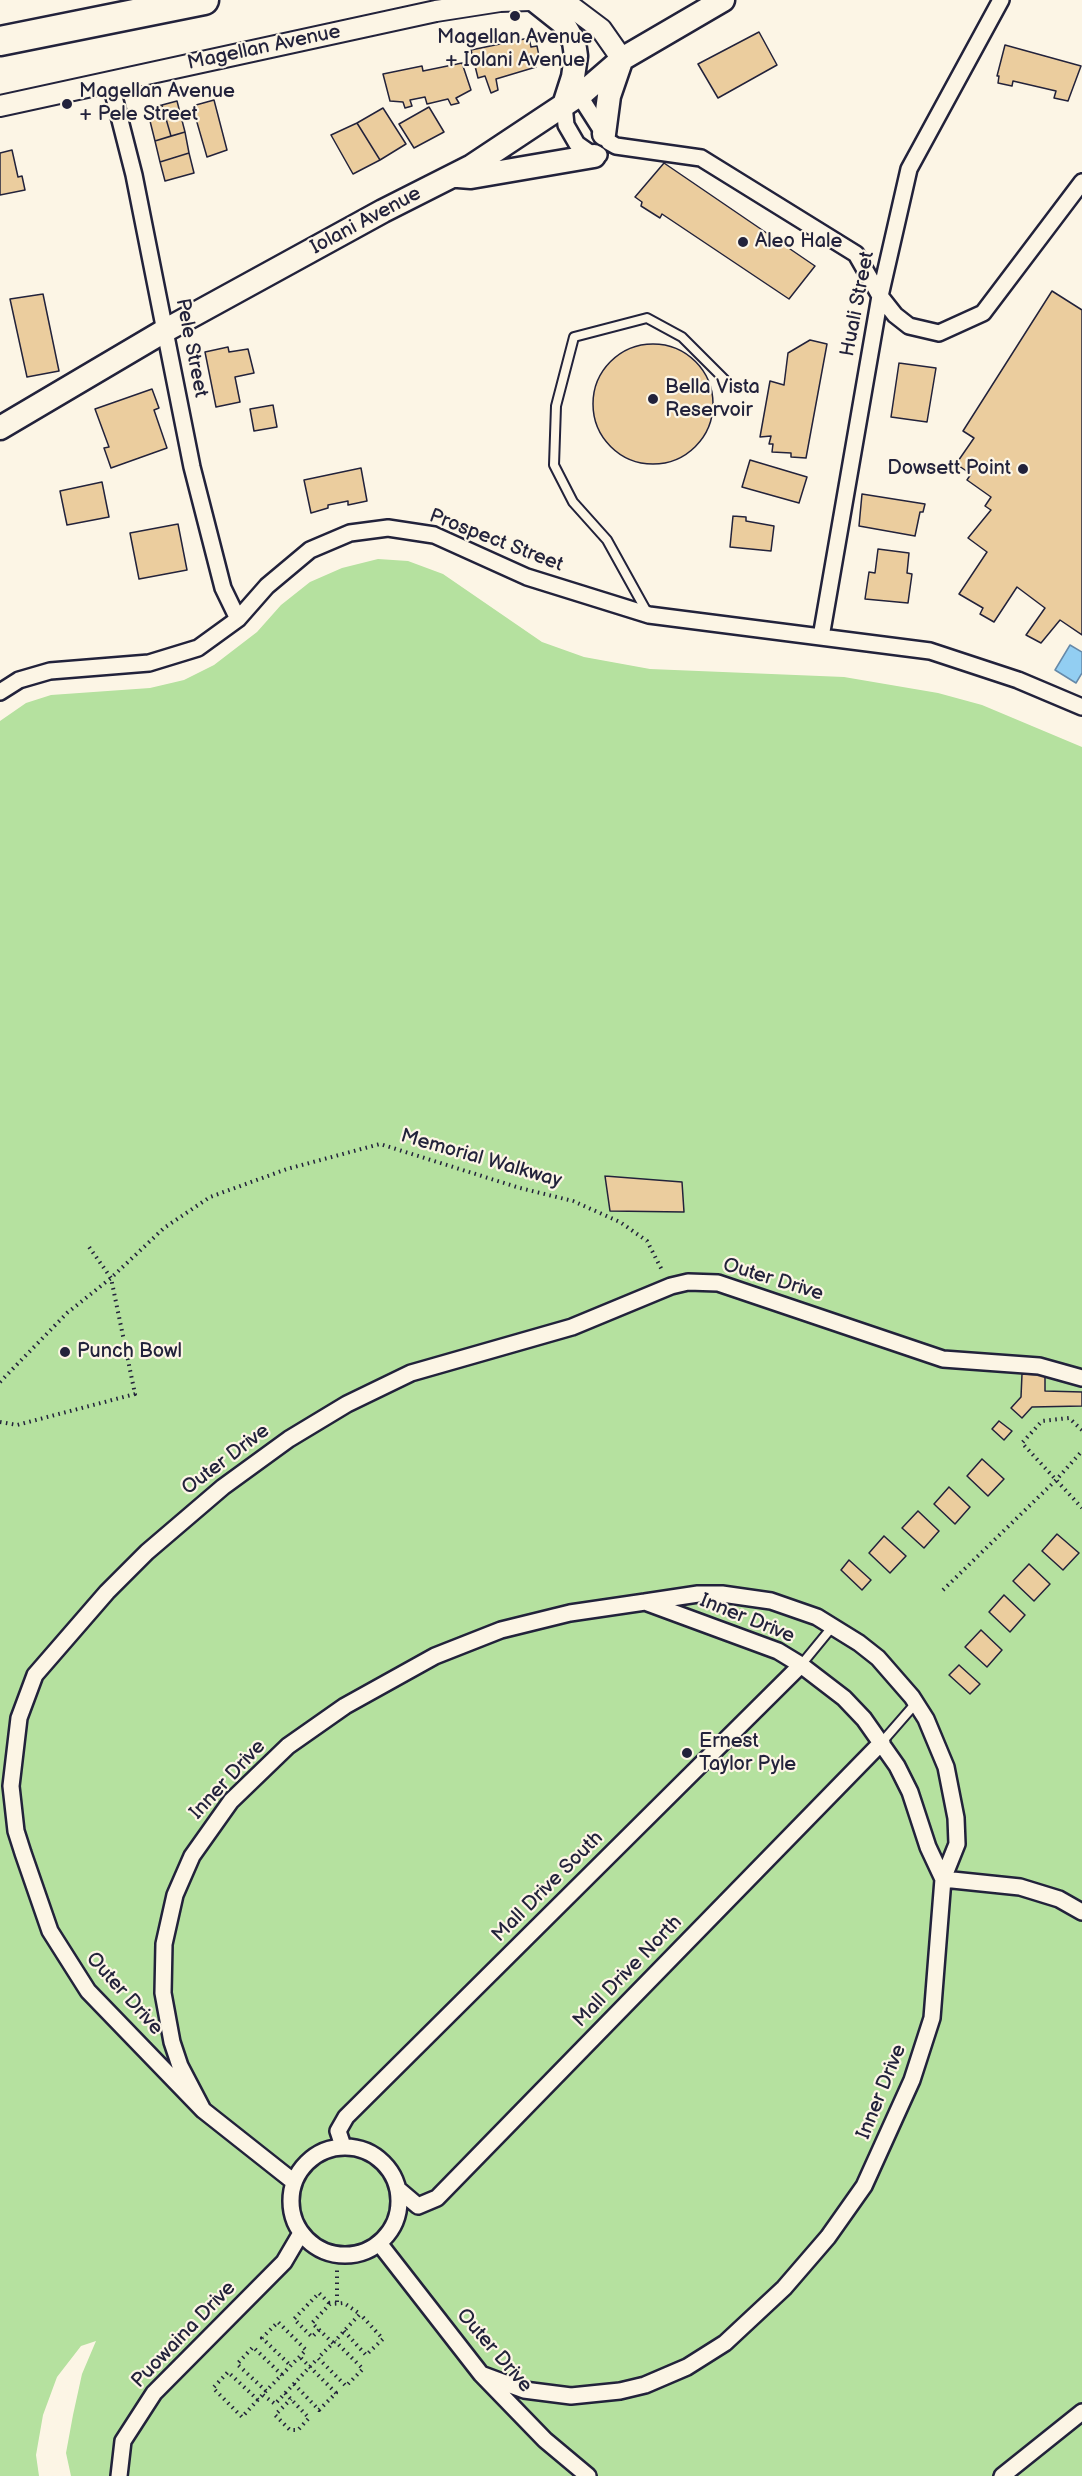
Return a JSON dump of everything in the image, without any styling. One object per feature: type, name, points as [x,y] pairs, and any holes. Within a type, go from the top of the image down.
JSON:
[{"type":"highway","points":[[0,41],[204,0]]},
{"type":"main road","points":[[534,0],[563,23],[574,42],[576,56],[572,100]]},
{"type":"main road","name":"Iolani Avenue","points":[[0,428],[166,330],[454,175],[572,100],[622,59],[723,0]]},
{"type":"main road","points":[[604,134],[609,96],[622,59]]},
{"type":"main road","points":[[454,175],[471,177],[594,156]]},
{"type":"street","name":"Huali Street","points":[[821,637],[880,296],[909,169],[1001,0]]},
{"type":"street","name":"Magellan Avenue","points":[[0,106],[436,11],[500,1],[560,2],[573,8],[601,29],[622,59]]},
{"type":"street","name":"Pele Street","points":[[110,81],[134,175],[192,467],[223,588],[238,619]]},
{"type":"street","points":[[572,100],[609,142],[616,146],[701,158],[805,220],[856,254],[880,296],[909,326],[939,333],[983,313],[1082,182]]},
{"type":"street","points":[[572,100],[566,125],[576,144],[594,156],[638,148]]},
{"type":"street","name":"Prospect Street","points":[[0,692],[19,680],[50,671],[149,663],[198,648],[238,619],[267,586],[310,550],[350,532],[388,528],[434,535],[527,578],[649,615],[930,651],[1018,680],[1082,707]]},
{"type":"street","name":"Outer Drive","points":[[294,2182],[203,2110],[88,1991],[59,1948],[42,1913],[22,1853],[5,1787],[19,1719],[35,1676],[107,1592],[147,1552],[224,1487],[320,1419],[396,1378],[572,1327],[671,1286],[688,1282],[718,1283],[943,1359],[1039,1366],[1082,1378]]},
{"type":"street","points":[[645,1602],[698,1594],[747,1596],[794,1608],[833,1626],[878,1658],[916,1703],[937,1743],[952,1792],[957,1844],[943,1879],[1030,1889],[1059,1899],[1082,1912]]},
{"type":"street","name":"Inner Drive","points":[[203,2110],[180,2066],[170,2034],[163,1994],[164,1944],[168,1919],[183,1875],[203,1838],[231,1801],[267,1764],[309,1731],[381,1684],[467,1642],[523,1624],[570,1613],[645,1602],[754,1640],[801,1665],[844,1698],[882,1742],[910,1792],[928,1847],[943,1879],[932,2018],[912,2080],[864,2186],[828,2237],[784,2288],[725,2343],[687,2367],[645,2385],[612,2393],[571,2396],[524,2390],[481,2374]]},
{"type":"street","name":"Mall Drive South","points":[[343,2146],[338,2131],[346,2117],[801,1665]]},
{"type":"street","name":"Mall Drive North","points":[[398,2189],[418,2206],[437,2198],[882,1742]]},
{"type":"street","points":[[343,2146],[365,2150],[384,2163],[393,2175],[398,2189],[396,2219],[389,2232],[379,2243],[352,2255],[338,2255],[317,2248],[301,2233],[291,2208],[294,2182],[301,2168],[313,2156],[327,2149],[343,2146]]},
{"type":"street","name":"Puowaina Drive","points":[[119,2476],[123,2441],[154,2392],[284,2262],[301,2233]]},
{"type":"street","name":"Outer Drive","points":[[379,2243],[481,2374],[545,2440],[588,2476]]},
{"type":"street","points":[[1002,2476],[1082,2412]]},
{"type":"lane","points":[[649,615],[607,540],[573,502],[554,465],[556,406],[574,337],[647,318],[682,337],[725,380]]},
{"type":"lane","points":[[801,1665],[833,1626]]},
{"type":"lane","points":[[882,1742],[916,1703]]},
{"type":"path","name":"Memorial Walkway","points":[[0,1382],[67,1313],[111,1278],[164,1228],[210,1197],[287,1169],[380,1144],[500,1182],[573,1201],[620,1222],[647,1241],[671,1286]]},
{"type":"path","points":[[0,1422],[17,1425],[135,1394],[111,1278],[87,1244]]},
{"type":"path","points":[[1082,1430],[1069,1418],[1042,1421],[1022,1443],[1082,1508]]},
{"type":"path","points":[[943,1590],[1056,1480],[1082,1451]]},
{"type":"path","points":[[337,2270],[337,2302]]},
{"type":"path","points":[[319,2330],[312,2337],[294,2319],[319,2294],[330,2304]]},
{"type":"path","points":[[318,2358],[346,2386],[363,2368],[312,2323],[330,2304],[337,2302],[360,2314],[383,2340],[366,2355],[344,2331]]},
{"type":"path","points":[[282,2374],[253,2346],[237,2364],[275,2404],[360,2314]]},
{"type":"path","points":[[258,2400],[228,2372],[213,2388],[242,2417],[265,2393],[282,2374],[291,2366],[300,2357],[306,2350],[278,2322],[262,2338],[291,2366]]},
{"type":"path","points":[[294,2384],[319,2410],[336,2393],[300,2357]]},
{"type":"path","points":[[285,2393],[291,2399],[309,2418],[298,2430],[290,2430],[275,2415],[291,2399]]},
{"type":"green space","points":[[378,559],[408,561],[443,574],[542,642],[584,657],[650,669],[844,677],[938,693],[982,705],[1082,747],[1082,2476],[71,2476],[66,2453],[73,2415],[82,2374],[96,2341],[81,2346],[57,2377],[43,2415],[36,2455],[39,2476],[0,2476],[0,721],[26,703],[51,695],[150,688],[184,680],[214,665],[257,632],[281,605],[310,582],[342,568]]},
{"type":"water","points":[[1070,645],[1082,652],[1082,673],[1076,683],[1055,670]]},
{"type":"building","points":[[759,32],[777,65],[718,98],[698,64]]},
{"type":"building","points":[[529,38],[531,47],[537,46],[539,56],[534,58],[536,67],[496,79],[498,90],[491,93],[485,76],[478,78],[471,50]]},
{"type":"building","points":[[1005,45],[1081,66],[1068,101],[1054,98],[1056,91],[1013,81],[1012,86],[998,83],[999,76],[997,76]]},
{"type":"building","points":[[462,63],[471,90],[456,98],[459,103],[451,105],[448,99],[427,104],[425,97],[410,100],[412,106],[405,108],[403,102],[390,101],[383,74],[422,66],[423,71]]},
{"type":"building","points":[[214,100],[227,150],[207,157],[194,112],[196,105]]},
{"type":"building","points":[[177,101],[185,132],[171,136],[162,105]]},
{"type":"building","points":[[162,105],[171,136],[155,141],[147,109]]},
{"type":"building","points":[[429,107],[444,132],[414,148],[399,124]]},
{"type":"building","points":[[383,108],[406,144],[380,160],[357,123]]},
{"type":"building","points":[[357,123],[380,160],[353,174],[331,135]]},
{"type":"building","points":[[185,132],[189,153],[160,162],[155,141]]},
{"type":"building","points":[[12,150],[18,177],[22,176],[25,190],[0,195],[0,153]]},
{"type":"building","points":[[189,153],[194,173],[165,181],[160,162]]},
{"type":"building","name":"Aleo Hale","points":[[664,163],[815,266],[789,299],[662,214],[660,218],[641,206],[642,202],[635,197]]},
{"type":"building","name":"Dowsett Point","points":[[1052,291],[1082,310],[1082,635],[1060,620],[1041,643],[1026,635],[1045,608],[1017,587],[994,622],[980,614],[983,608],[959,594],[987,552],[968,538],[991,510],[985,506],[991,497],[967,480],[971,474],[956,464],[974,438],[963,431]]},
{"type":"building","points":[[43,294],[59,371],[27,377],[10,299]]},
{"type":"building","points":[[810,340],[827,344],[806,458],[791,457],[791,453],[772,452],[773,444],[769,444],[771,436],[760,437],[770,381],[784,385],[788,353]]},
{"type":"building","name":"Bella Vista Reservoir","points":[[653,344],[676,348],[696,361],[709,381],[713,404],[709,427],[696,447],[676,460],[653,464],[630,460],[610,447],[597,427],[593,404],[597,381],[610,361],[630,348]]},
{"type":"building","points":[[228,347],[229,352],[248,349],[254,373],[235,377],[240,402],[216,407],[205,352]]},
{"type":"building","points":[[899,363],[936,368],[927,422],[891,417]]},
{"type":"building","points":[[152,389],[159,408],[154,410],[167,448],[111,468],[104,448],[109,447],[95,409]]},
{"type":"building","points":[[273,405],[277,427],[254,431],[250,409]]},
{"type":"building","points":[[750,460],[807,477],[799,503],[742,487]]},
{"type":"building","points":[[361,468],[367,501],[348,505],[348,501],[328,505],[328,508],[311,513],[304,480]]},
{"type":"building","points":[[102,482],[109,517],[67,525],[60,491]]},
{"type":"building","points":[[862,494],[925,504],[923,512],[920,512],[915,536],[859,526]]},
{"type":"building","points":[[733,516],[746,517],[746,521],[774,526],[771,551],[730,547]]},
{"type":"building","points":[[178,524],[187,570],[139,579],[130,533]]},
{"type":"building","points":[[878,549],[909,553],[907,573],[912,574],[908,603],[865,599],[869,572],[875,573]]},
{"type":"building","points":[[605,1176],[682,1182],[684,1212],[610,1211]]},
{"type":"building","points":[[1022,1374],[1045,1375],[1045,1391],[1082,1392],[1082,1406],[1032,1407],[1022,1418],[1011,1408],[1021,1397]]},
{"type":"building","points":[[999,1421],[1012,1431],[1004,1440],[992,1429]]},
{"type":"building","points":[[982,1459],[1004,1479],[988,1496],[967,1476]]},
{"type":"building","points":[[949,1487],[970,1507],[955,1524],[934,1504]]},
{"type":"building","points":[[918,1511],[939,1531],[924,1548],[902,1528]]},
{"type":"building","points":[[1057,1534],[1079,1553],[1063,1570],[1042,1551]]},
{"type":"building","points":[[884,1536],[906,1556],[890,1573],[869,1553]]},
{"type":"building","points":[[849,1560],[871,1580],[862,1590],[841,1570]]},
{"type":"building","points":[[1029,1564],[1050,1584],[1034,1601],[1013,1581]]},
{"type":"building","points":[[1004,1595],[1025,1615],[1010,1632],[989,1612]]},
{"type":"building","points":[[981,1630],[1002,1650],[987,1667],[965,1647]]},
{"type":"building","points":[[959,1665],[980,1684],[970,1694],[949,1675]]},
{"type":"place","name":"Magellan Avenue + Iolani Avenue","points":[[515,16]]},
{"type":"place","name":"Magellan Avenue + Pele Street","points":[[67,104]]},
{"type":"place","name":"Aleo Hale","points":[[743,242]]},
{"type":"place","name":"Bella Vista Reservoir","points":[[653,399]]},
{"type":"place","name":"Dowsett Point","points":[[1023,469]]},
{"type":"place","name":"Punch Bowl","points":[[65,1352]]},
{"type":"place","name":"Ernest Taylor Pyle","points":[[687,1753]]}]
